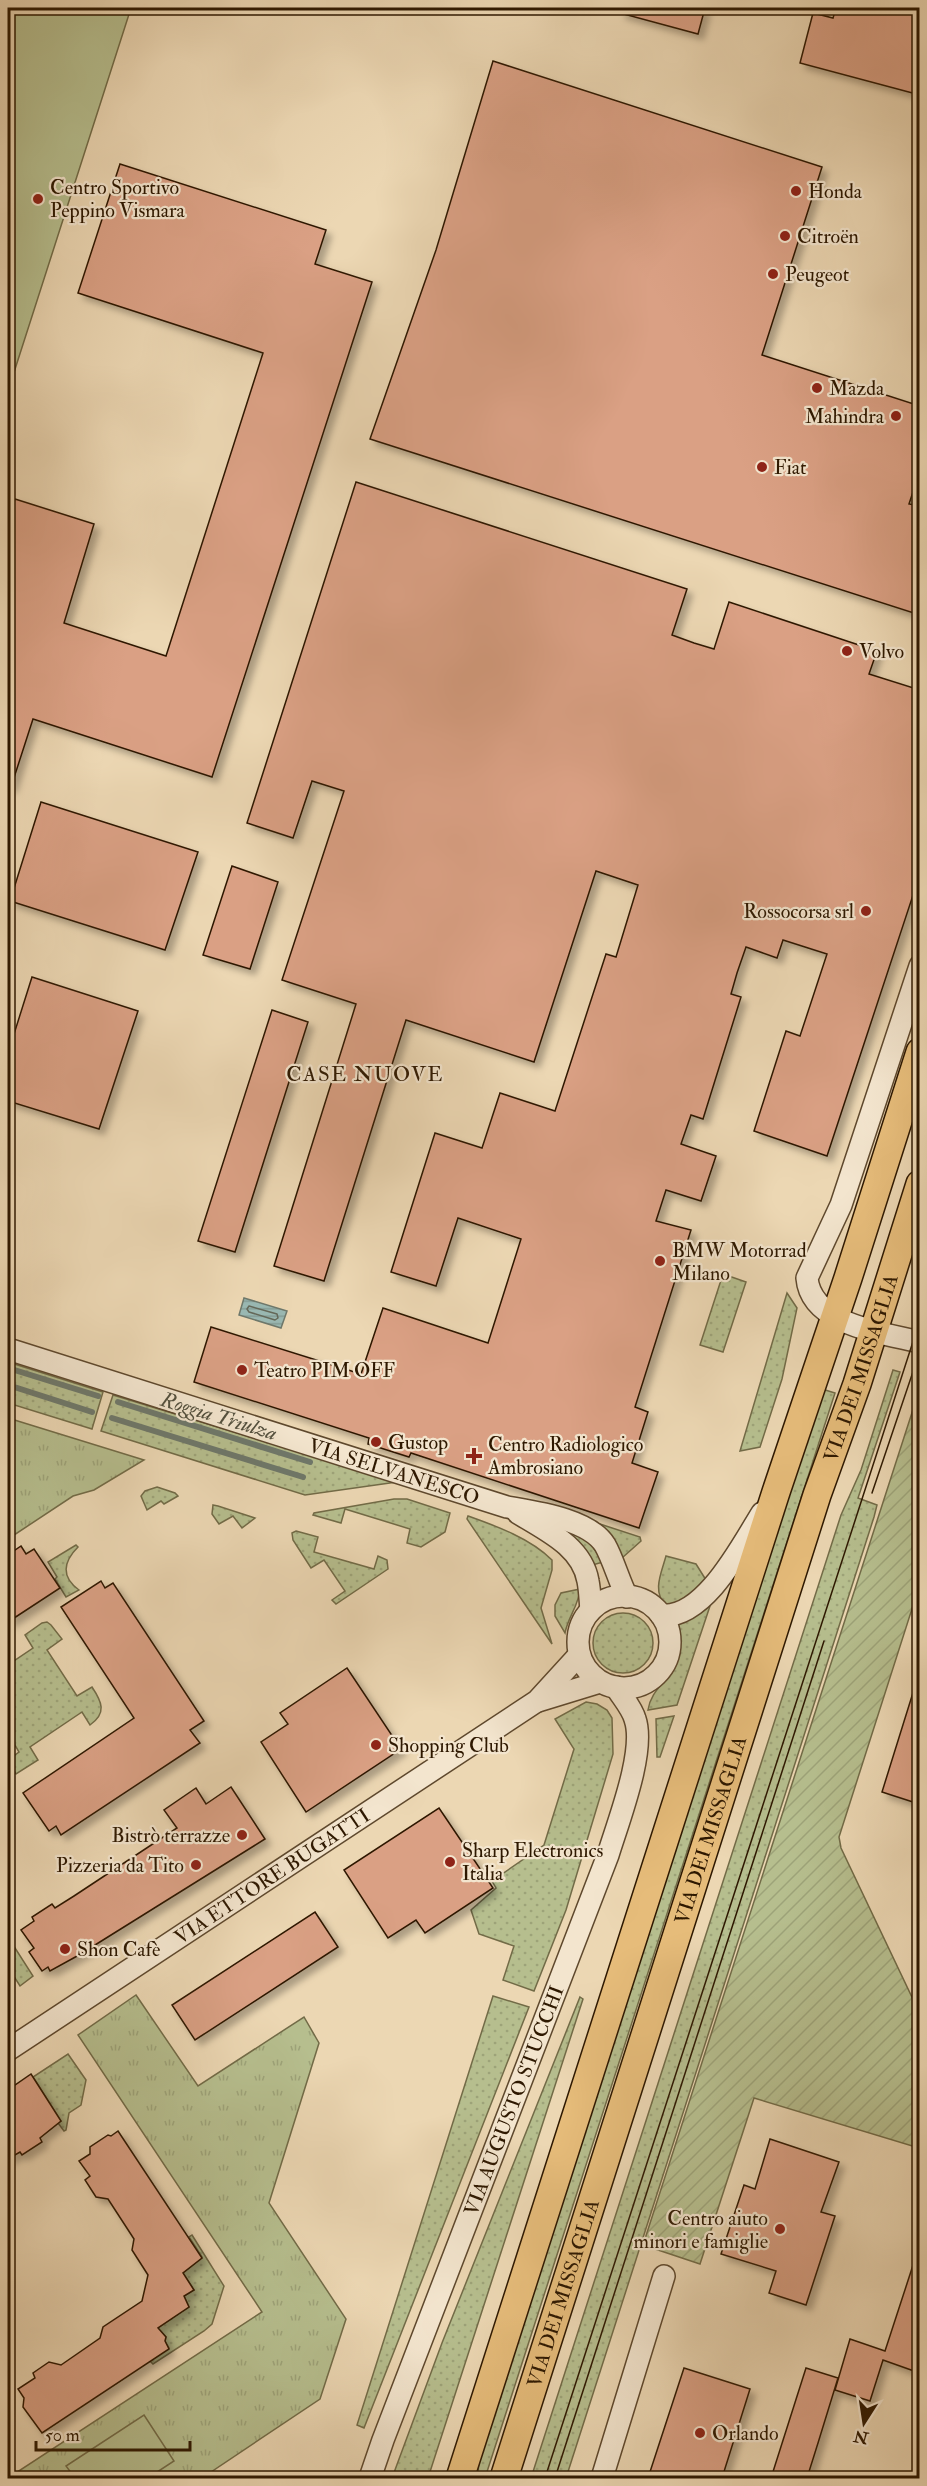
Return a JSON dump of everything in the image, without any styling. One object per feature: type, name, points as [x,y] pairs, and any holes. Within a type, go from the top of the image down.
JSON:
[{"type":"main road","name":"VIA DEI MISSAGLIA","points":[[460,2478],[776,1492],[849,1278],[920,1052]]},
{"type":"main road","name":"VIA DEI MISSAGLIA","points":[[504,2478],[817,1495],[857,1384],[920,1184]]},
{"type":"street","name":"VIA DEI MISSAGLIA","points":[[834,1318],[815,1303],[807,1278],[841,1205],[913,1013],[920,966]]},
{"type":"street","points":[[834,1318],[920,1342]]},
{"type":"street","name":"VIA SELVANESCO","points":[[8,1349],[507,1507],[550,1514],[586,1529],[604,1544],[627,1596]]},
{"type":"street","points":[[635,1719],[608,1685],[587,1671],[579,1655],[579,1632],[584,1619],[591,1610],[605,1600],[627,1596],[648,1604],[661,1615],[672,1617],[682,1612],[715,1585],[776,1492]]},
{"type":"street","name":"VIA SELVANESCO","points":[[507,1507],[557,1537],[578,1556],[588,1580],[591,1610]]},
{"type":"street","name":"VIA AUGUSTO STUCCHI","points":[[370,2478],[382,2440],[608,1854],[634,1769],[637,1735],[635,1719],[649,1681],[661,1669],[668,1653],[668,1631],[661,1615]]},
{"type":"street","name":"VIA ETTORE BUGATTI","points":[[8,2050],[537,1701],[579,1655]]},
{"type":"street","points":[[608,1685],[633,1687],[649,1681]]},
{"type":"street","name":"VIA ETTORE BUGATTI","points":[[537,1701],[608,1685]]},
{"type":"street","points":[[602,2478],[664,2276]]},
{"type":"green space","name":"Centro Sportivo Peppino Vismara","points":[[8,8],[131,8],[8,391]]},
{"type":"green space","points":[[723,1274],[746,1282],[723,1352],[700,1345]]},
{"type":"green space","points":[[787,1293],[797,1308],[782,1379],[760,1447],[740,1451]]},
{"type":"green space","points":[[8,1362],[103,1392],[92,1429],[8,1403]]},
{"type":"green space","points":[[893,1370],[900,1372],[858,1498],[877,1505],[874,1517],[566,2478],[531,2478],[841,1515],[861,1470]]},
{"type":"green space","points":[[822,1389],[835,1393],[485,2478],[478,2478],[479,2453]]},
{"type":"green space","points":[[919,1391],[919,1587],[839,1837],[841,1848],[919,2012],[919,2148],[754,2098],[700,2264],[643,2245]]},
{"type":"green space","points":[[113,1395],[397,1482],[305,1495],[101,1431]]},
{"type":"green space","points":[[8,1418],[144,1460],[94,1490],[73,1496],[8,1539]]},
{"type":"green space","points":[[157,1487],[178,1496],[164,1504],[161,1501],[147,1510],[141,1496],[145,1491]]},
{"type":"green space","points":[[394,1499],[407,1499],[450,1513],[445,1532],[421,1547],[407,1543],[410,1529],[345,1509],[341,1523],[313,1515],[314,1513]]},
{"type":"green space","points":[[213,1505],[255,1518],[242,1528],[233,1516],[219,1524],[212,1514]]},
{"type":"green space","points":[[468,1516],[523,1539],[552,1560],[552,1570],[541,1608],[552,1644],[467,1519]]},
{"type":"green space","points":[[552,1522],[582,1537],[593,1547],[603,1562],[589,1566]]},
{"type":"green space","points":[[600,1524],[640,1537],[641,1541],[622,1558],[598,1527]]},
{"type":"green space","points":[[296,1531],[318,1537],[314,1552],[374,1569],[378,1556],[387,1560],[388,1569],[336,1604],[332,1600],[345,1591],[324,1560],[311,1568],[293,1540],[292,1533]]},
{"type":"green space","points":[[76,1545],[78,1547],[69,1558],[66,1569],[69,1580],[79,1590],[66,1597],[48,1562]]},
{"type":"green space","points":[[666,1556],[696,1564],[706,1580],[682,1603],[666,1606],[659,1594],[659,1588]]},
{"type":"green space","points":[[580,1589],[565,1633],[555,1616],[555,1605],[561,1593]]},
{"type":"green space","points":[[713,1597],[677,1705],[648,1710],[653,1695],[675,1664],[678,1653],[677,1624]]},
{"type":"green space","points":[[623,1613],[640,1618],[648,1626],[653,1643],[648,1660],[640,1668],[623,1673],[606,1668],[598,1660],[593,1643],[598,1626],[606,1618]]},
{"type":"green space","points":[[47,1622],[62,1639],[47,1650],[77,1696],[92,1687],[100,1702],[101,1712],[90,1725],[82,1712],[30,1747],[38,1760],[16,1774],[8,1760],[19,1752],[8,1733],[8,1665],[33,1648],[25,1635]]},
{"type":"green space","points":[[586,1702],[597,1704],[607,1710],[612,1718],[613,1754],[566,1910],[534,1991],[503,1980],[514,1946],[479,1934],[471,1910],[496,1888],[492,1881],[544,1845],[574,1749],[555,1719]]},
{"type":"green space","points":[[674,1716],[660,1757],[657,1757],[656,1719]]},
{"type":"green space","points":[[8,1937],[33,1976],[20,1986],[8,1967]]},
{"type":"green space","points":[[136,1995],[198,2086],[304,2017],[319,2043],[269,2203],[346,2319],[320,2399],[202,2478],[8,2478],[262,2312],[78,2035]]},
{"type":"green space","points":[[493,1996],[529,2007],[364,2428],[357,2425]]},
{"type":"green space","points":[[580,1997],[583,1999],[428,2478],[392,2478],[442,2343]]},
{"type":"green space","points":[[68,2054],[86,2080],[81,2105],[69,2113],[64,2131],[58,2123],[61,2121],[33,2077]]},
{"type":"green space","points":[[192,2235],[224,2286],[212,2324],[153,2364],[150,2361],[169,2348],[165,2341],[166,2337],[158,2328],[189,2307],[184,2296],[194,2290],[183,2273],[202,2257],[189,2237]]},
{"type":"green space","points":[[144,2415],[174,2461],[148,2478],[75,2478],[66,2466]]},
{"type":"water","points":[[244,1298],[287,1311],[281,1328],[239,1315]]},
{"type":"building","points":[[621,8],[705,8],[698,34],[620,13]]},
{"type":"building","points":[[836,8],[920,8],[920,95],[800,63],[813,13],[833,18]]},
{"type":"building","points":[[493,61],[822,167],[762,355],[920,406],[920,471],[909,504],[920,506],[920,615],[370,439],[436,250]]},
{"type":"building","points":[[120,164],[326,230],[315,264],[372,282],[212,777],[33,719],[11,787],[8,787],[8,523],[15,499],[94,524],[64,623],[166,656],[263,353],[78,293]]},
{"type":"building","points":[[356,482],[687,589],[672,635],[714,649],[729,602],[877,651],[869,674],[920,690],[920,874],[827,1156],[754,1131],[786,1031],[800,1036],[827,954],[783,940],[777,958],[746,947],[737,973],[731,994],[741,997],[703,1119],[691,1115],[681,1144],[716,1156],[701,1201],[666,1190],[656,1221],[691,1230],[635,1407],[648,1412],[632,1463],[658,1472],[639,1528],[411,1453],[409,1457],[368,1444],[369,1438],[194,1382],[211,1327],[361,1374],[383,1308],[488,1343],[521,1239],[458,1218],[436,1286],[391,1272],[435,1133],[482,1148],[500,1093],[555,1111],[606,954],[616,957],[638,885],[596,871],[534,1062],[406,1020],[324,1281],[274,1266],[356,1004],[282,980],[344,791],[312,781],[293,838],[247,823]]},
{"type":"building","points":[[41,802],[198,852],[165,950],[10,901]]},
{"type":"building","points":[[232,866],[278,882],[250,969],[203,955]]},
{"type":"building","points":[[32,977],[138,1011],[99,1129],[8,1101],[8,1053]]},
{"type":"building","points":[[272,1010],[308,1022],[235,1252],[198,1241]]},
{"type":"building","points":[[21,1546],[26,1554],[34,1549],[60,1588],[8,1622],[8,1555]]},
{"type":"building","points":[[101,1581],[105,1588],[113,1583],[204,1721],[190,1730],[200,1743],[61,1835],[56,1826],[49,1831],[23,1793],[134,1718],[61,1607]]},
{"type":"building","points":[[347,1668],[401,1749],[306,1812],[261,1742],[288,1724],[280,1713]]},
{"type":"building","points":[[916,1683],[920,1683],[920,1783],[913,1802],[882,1792]]},
{"type":"building","points":[[231,1787],[265,1839],[79,1955],[50,1971],[48,1967],[42,1971],[29,1952],[34,1948],[21,1930],[34,1921],[32,1917],[52,1904],[55,1908],[177,1828],[164,1810],[196,1788],[206,1804]]},
{"type":"building","points":[[439,1808],[493,1888],[425,1933],[416,1920],[388,1938],[344,1870]]},
{"type":"building","points":[[315,1912],[338,1947],[195,2040],[172,2005]]},
{"type":"building","points":[[31,2074],[61,2121],[40,2138],[42,2142],[22,2155],[20,2152],[8,2159],[8,2090]]},
{"type":"building","points":[[118,2131],[202,2258],[183,2273],[194,2290],[184,2296],[189,2307],[158,2328],[166,2337],[165,2341],[169,2349],[42,2433],[23,2407],[24,2398],[18,2389],[35,2378],[33,2373],[49,2362],[61,2365],[100,2338],[103,2327],[142,2301],[148,2275],[132,2250],[134,2239],[108,2199],[96,2197],[85,2180],[90,2176],[79,2161],[90,2154],[90,2147]]},
{"type":"building","name":"Centro aiuto minori e famiglie","points":[[770,2139],[839,2162],[821,2212],[835,2216],[806,2305],[769,2293],[776,2271],[721,2254],[744,2185],[755,2189]]},
{"type":"building","points":[[916,2256],[920,2257],[920,2356],[914,2371],[883,2360],[870,2401],[835,2390],[850,2339],[885,2351]]},
{"type":"building","name":"Orlando","points":[[684,2368],[750,2389],[722,2478],[648,2478]]},
{"type":"building","points":[[806,2368],[838,2378],[807,2478],[771,2478]]},
{"type":"waterway","name":"Roggia Triulza","points":[[8,1368],[98,1396]]},
{"type":"waterway","points":[[8,1385],[92,1412]]},
{"type":"waterway","name":"Roggia Triulza","points":[[118,1402],[310,1462]]},
{"type":"waterway","points":[[112,1418],[303,1477]]},
{"type":"tram line","points":[[545,2478],[920,1320]]},
{"type":"tram line","points":[[872,1493],[920,1351]]},
{"type":"tram line","points":[[555,2478],[824,1641]]},
{"type":"place","name":"Honda","points":[[796,191]]},
{"type":"place","name":"Centro Sportivo Peppino Vismara","points":[[38,199]]},
{"type":"place","name":"Citroën","points":[[785,236]]},
{"type":"place","name":"Peugeot","points":[[773,274]]},
{"type":"place","name":"Mazda","points":[[817,388]]},
{"type":"place","name":"Mahindra","points":[[896,416]]},
{"type":"place","name":"Fiat","points":[[762,467]]},
{"type":"place","name":"Volvo","points":[[847,651]]},
{"type":"place","name":"Rossocorsa srl","points":[[866,911]]},
{"type":"place","name":"BMW Motorrad Milano","points":[[660,1261]]},
{"type":"place","name":"Teatro PIM OFF","points":[[242,1370]]},
{"type":"place","name":"Gustop","points":[[376,1442]]},
{"type":"place","name":"Centro Radiologico Ambrosiano","points":[[474,1456]]},
{"type":"place","name":"Shopping Club","points":[[376,1745]]},
{"type":"place","name":"Bistrò terrazze","points":[[242,1835]]},
{"type":"place","name":"Sharp Electronics Italia","points":[[450,1862]]},
{"type":"place","name":"Pizzeria da Tito","points":[[196,1865]]},
{"type":"place","name":"Shon Cafè","points":[[65,1949]]},
{"type":"place","name":"Centro aiuto minori e famiglie","points":[[780,2229]]},
{"type":"place","name":"Orlando","points":[[700,2433]]},
{"type":"district","name":"CASE NUOVE","points":[[365,1074]]}]
